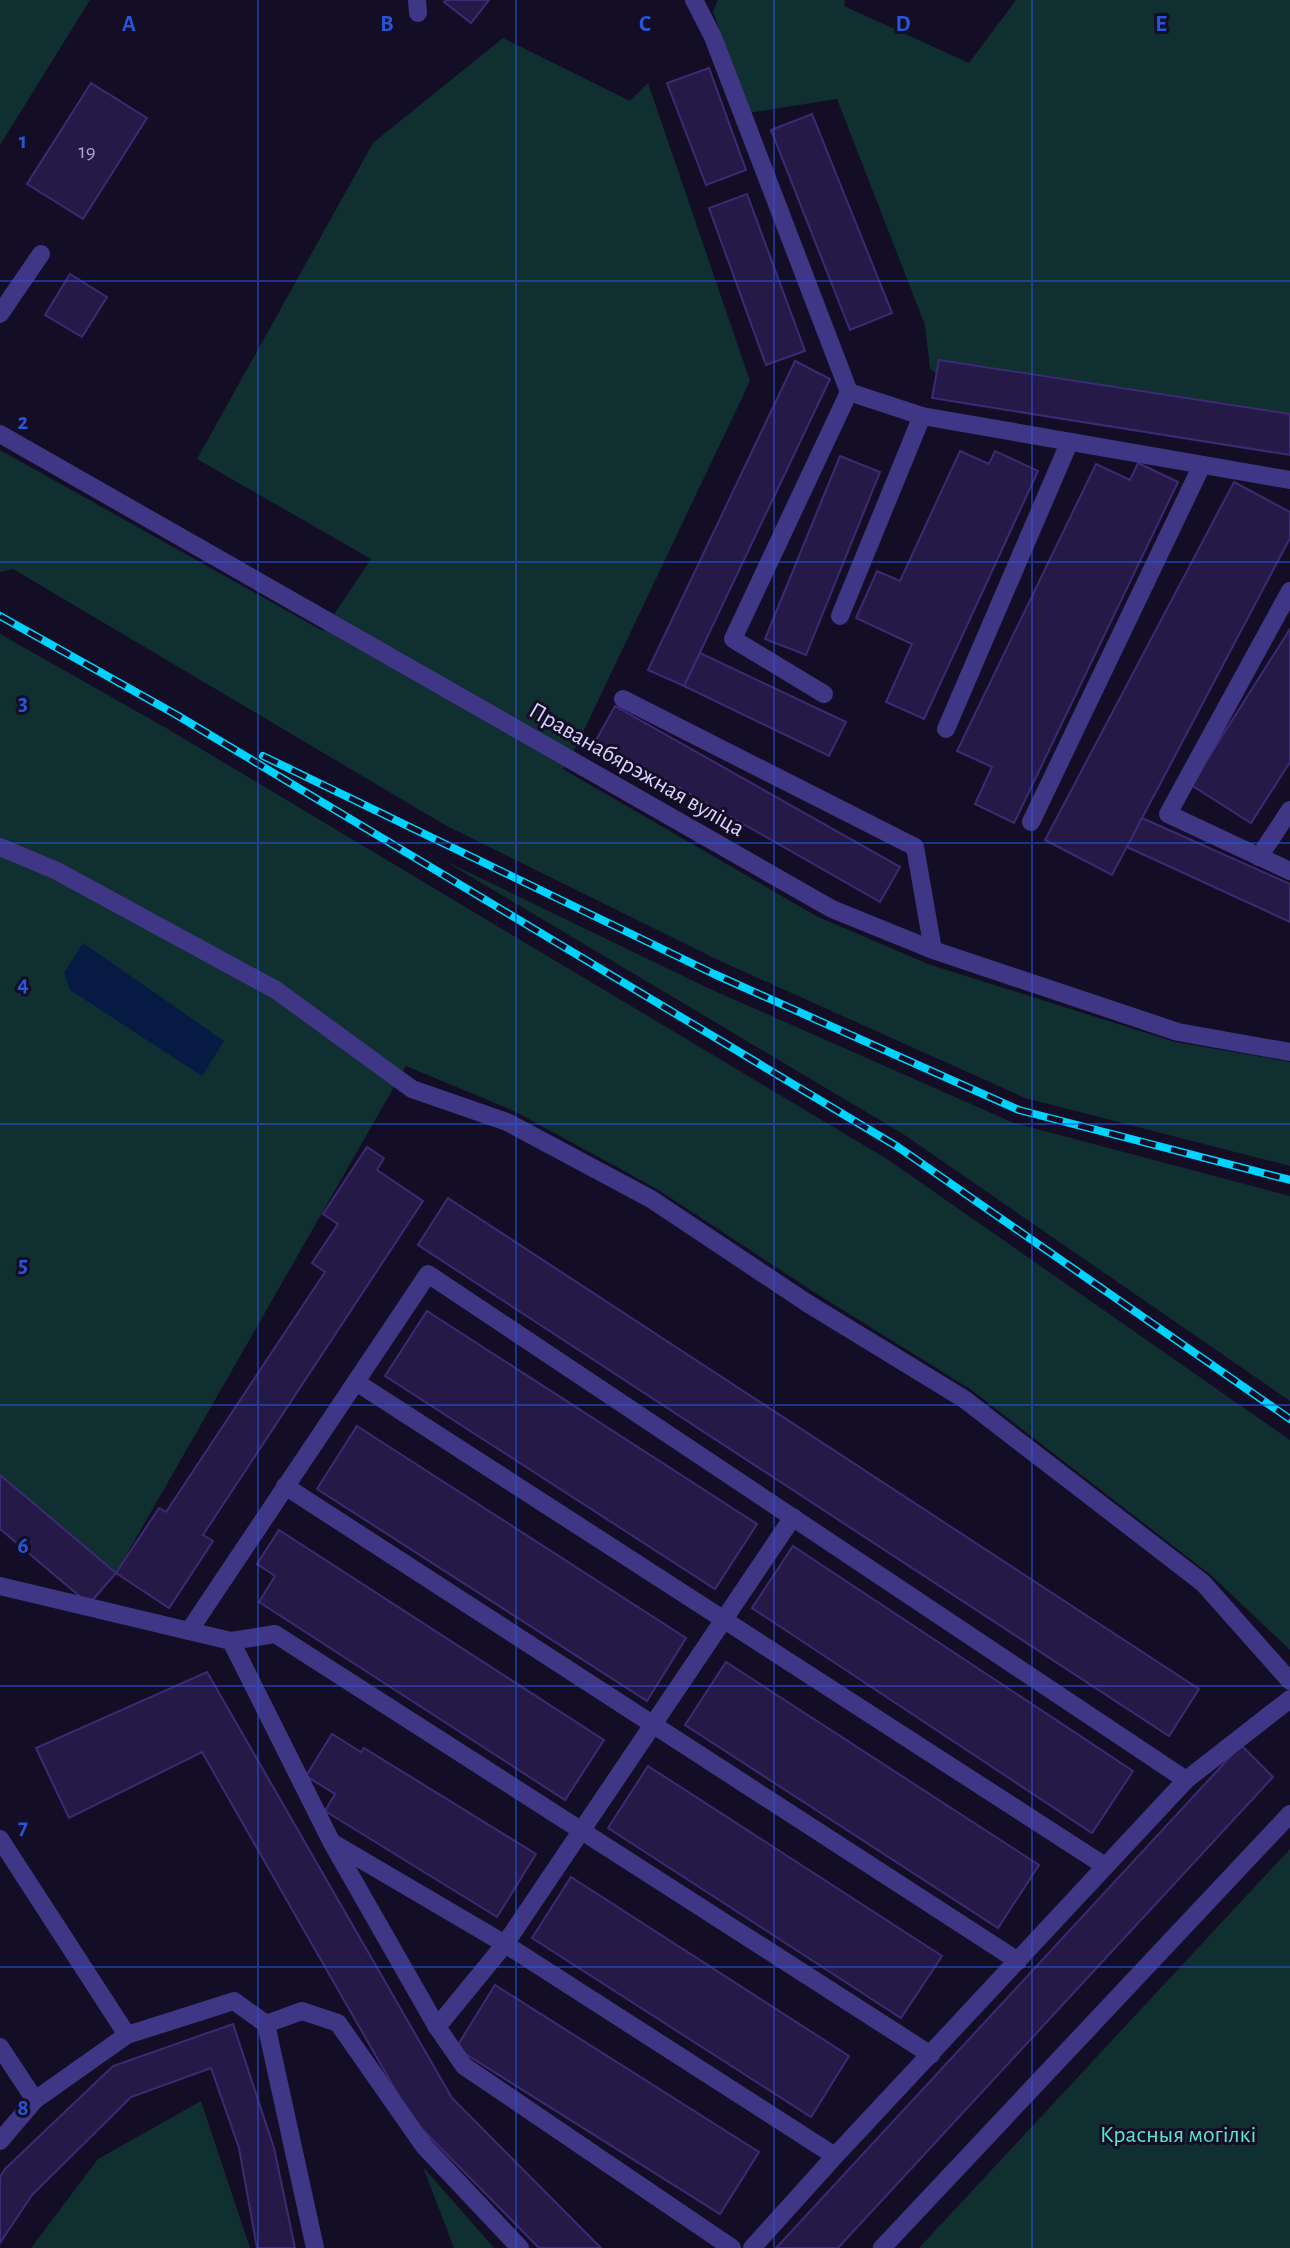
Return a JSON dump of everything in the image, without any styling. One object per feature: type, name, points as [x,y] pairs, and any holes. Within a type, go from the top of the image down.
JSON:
[{"type":"street","points":[[694,0],[713,37],[849,392],[733,639],[824,694]]},
{"type":"street","points":[[0,314],[41,254]]},
{"type":"street","points":[[849,392],[922,416],[1290,480]]},
{"type":"street","points":[[840,616],[922,416]]},
{"type":"street","name":"Праванабярэжная вуліца","points":[[0,433],[832,909],[933,950],[1178,1032],[1290,1052]]},
{"type":"street","points":[[946,729],[1069,443]]},
{"type":"street","points":[[1031,822],[1202,465]]},
{"type":"street","points":[[1290,591],[1168,814],[1290,872]]},
{"type":"street","points":[[624,699],[915,847],[933,950]]},
{"type":"street","points":[[1259,857],[1290,810]]},
{"type":"street","points":[[0,847],[57,871],[276,990],[412,1090],[507,1122],[651,1199],[807,1303],[964,1399],[1202,1583],[1290,1681]]},
{"type":"street","points":[[189,1632],[428,1273],[1186,1780]]},
{"type":"street","points":[[356,1382],[1105,1866]]},
{"type":"street","points":[[285,1486],[1018,1961]]},
{"type":"street","points":[[437,2027],[505,1944],[793,1517]]},
{"type":"street","points":[[0,1586],[231,1641],[275,1634],[931,2055]]},
{"type":"street","points":[[231,1641],[332,1843],[437,2027],[464,2066],[732,2248]]},
{"type":"street","points":[[752,2248],[1186,1780],[1290,1699]]},
{"type":"street","points":[[882,2248],[1290,1814]]},
{"type":"street","points":[[0,1839],[127,2035]]},
{"type":"street","points":[[332,1843],[505,1944],[835,2156]]},
{"type":"street","points":[[0,2141],[35,2100],[127,2035],[234,2001],[266,2024],[315,2248]]},
{"type":"street","points":[[266,2024],[302,2011],[338,2023],[424,2146],[520,2248]]},
{"type":"street","points":[[0,2047],[35,2100]]},
{"type":"green space","points":[[0,0],[90,0],[0,145]]},
{"type":"green space","points":[[718,0],[845,0],[844,6],[969,63],[1016,0],[1290,0],[1290,435],[1087,395],[982,406],[930,369],[925,325],[837,99],[748,113],[713,11]]},
{"type":"green space","points":[[503,38],[630,101],[648,83],[750,381],[576,747],[563,769],[818,917],[928,964],[1175,1042],[1290,1062],[1290,1166],[1025,1098],[718,960],[445,825],[13,569],[0,572],[0,450],[323,631],[371,559],[197,459],[373,143]]},
{"type":"green space","points":[[0,634],[166,728],[887,1159],[1290,1440],[1290,1650],[1212,1576],[970,1389],[814,1292],[657,1189],[514,1111],[406,1066],[116,1573],[0,1475]]},
{"type":"green space","points":[[443,860],[708,988],[1014,1123],[1290,1196],[1290,1401],[903,1134]]},
{"type":"green space","name":"Красныя могілкі","points":[[1290,1849],[1290,2248],[919,2248]]},
{"type":"green space","points":[[201,2101],[250,2248],[31,2248],[98,2159]]},
{"type":"green space","points":[[423,2167],[494,2248],[454,2248]]},
{"type":"water","points":[[83,943],[224,1041],[202,1076],[70,990],[64,973]]},
{"type":"building","points":[[489,0],[471,23],[444,2]]},
{"type":"building","points":[[709,68],[746,170],[706,185],[667,83]]},
{"type":"building","points":[[91,83],[147,118],[83,219],[27,184]]},
{"type":"building","points":[[812,114],[892,313],[850,330],[771,130]]},
{"type":"building","points":[[747,194],[805,351],[766,365],[709,208]]},
{"type":"building","points":[[70,274],[107,297],[82,337],[45,315]]},
{"type":"building","points":[[939,360],[1290,414],[1290,455],[932,398]]},
{"type":"building","points":[[795,361],[830,379],[684,686],[648,670]]},
{"type":"building","points":[[960,451],[989,464],[995,451],[1038,471],[924,719],[886,702],[912,644],[856,618],[877,571],[900,581]]},
{"type":"building","points":[[840,456],[880,472],[806,655],[765,639]]},
{"type":"building","points":[[1138,463],[1178,482],[1014,823],[975,804],[992,767],[957,751],[1096,464],[1130,480]]},
{"type":"building","points":[[1234,482],[1290,512],[1290,538],[1112,875],[1045,840]]},
{"type":"building","points":[[1290,629],[1290,762],[1251,823],[1191,785]]},
{"type":"building","points":[[700,653],[846,722],[829,756],[684,686]]},
{"type":"building","points":[[615,706],[900,867],[880,902],[596,740]]},
{"type":"building","points":[[1142,818],[1290,884],[1290,922],[1127,847]]},
{"type":"building","points":[[367,1147],[384,1158],[377,1170],[423,1201],[203,1535],[213,1541],[169,1608],[116,1573],[159,1508],[166,1512],[325,1272],[312,1263],[338,1224],[323,1214]]},
{"type":"building","points":[[448,1198],[1199,1689],[1169,1736],[418,1245]]},
{"type":"building","points":[[427,1311],[757,1524],[715,1589],[385,1376]]},
{"type":"building","points":[[357,1426],[686,1638],[647,1701],[317,1489]]},
{"type":"building","points":[[0,1475],[116,1573],[89,1604],[0,1529]]},
{"type":"building","points":[[279,1530],[604,1740],[565,1800],[259,1602],[275,1576],[257,1564]]},
{"type":"building","points":[[793,1546],[1133,1771],[1092,1833],[752,1608]]},
{"type":"building","points":[[726,1662],[1039,1865],[998,1928],[685,1725]]},
{"type":"building","points":[[207,1672],[452,2098],[601,2248],[539,2248],[412,2119],[202,1752],[69,1818],[36,1748]]},
{"type":"building","points":[[332,1734],[361,1752],[364,1748],[536,1854],[497,1917],[325,1811],[335,1794],[306,1776]]},
{"type":"building","points":[[1241,1745],[1273,1777],[838,2248],[776,2248]]},
{"type":"building","points":[[648,1766],[942,1956],[901,2018],[608,1828]]},
{"type":"building","points":[[571,1877],[849,2056],[811,2117],[532,1938]]},
{"type":"building","points":[[495,1985],[759,2152],[720,2214],[456,2048]]},
{"type":"building","points":[[233,2024],[274,2148],[295,2248],[257,2248],[239,2148],[211,2068],[131,2097],[32,2195],[0,2243],[0,2177],[5,2169],[113,2066]]},
{"type":"railway","points":[[0,616],[175,714],[898,1147],[1290,1419]]},
{"type":"railway","points":[[263,756],[714,974],[1019,1110],[1290,1180]]}]
